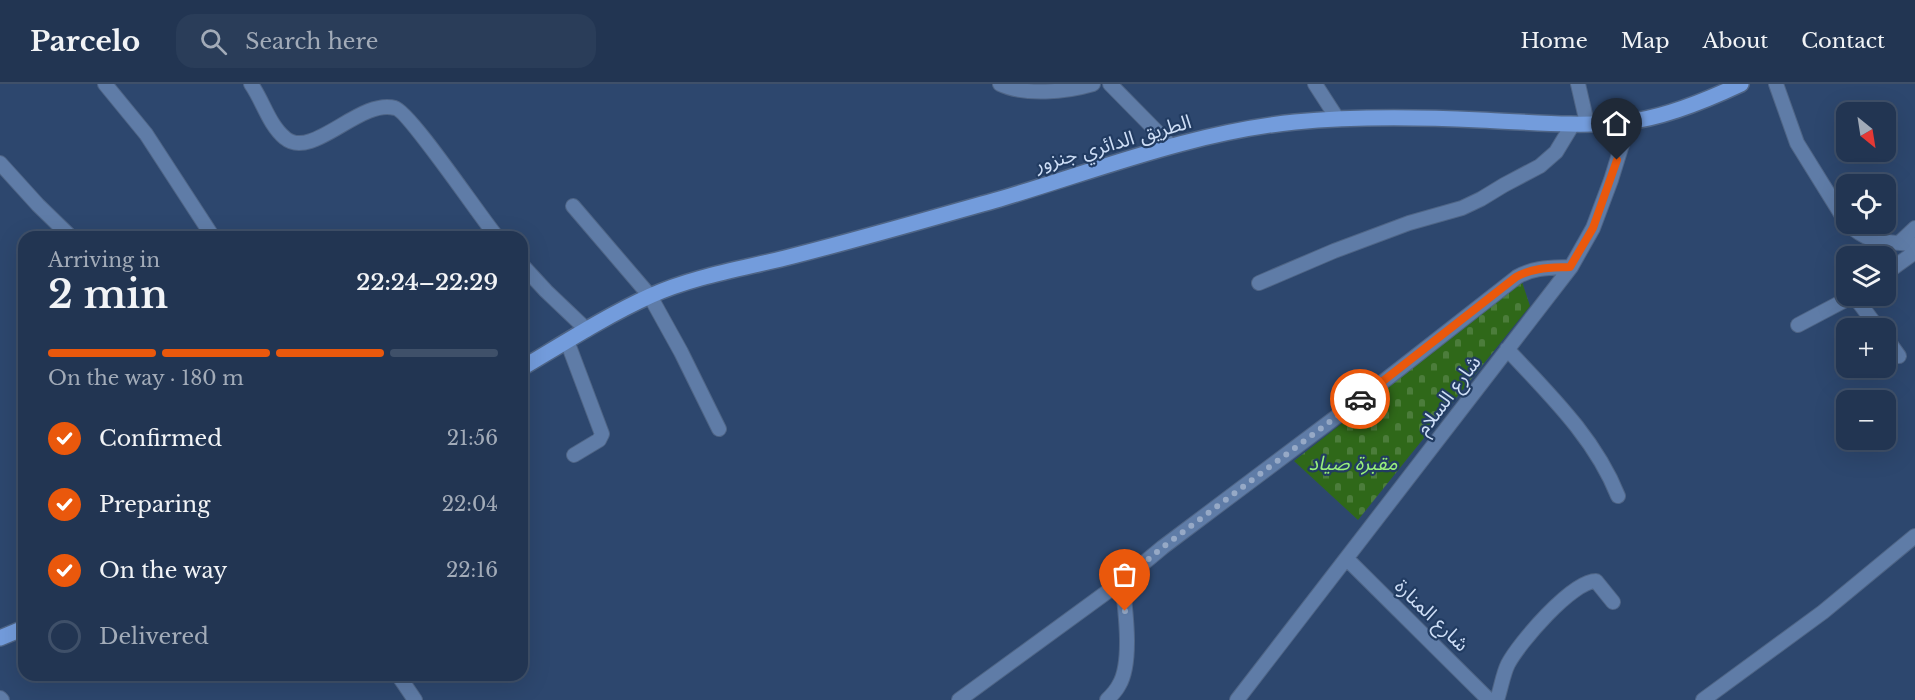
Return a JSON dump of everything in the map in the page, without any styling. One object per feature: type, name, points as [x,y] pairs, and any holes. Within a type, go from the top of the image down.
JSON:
[{"type":"main road","name":"الطريق الدائري جنزور","points":[[528,364],[650,296],[685,283],[787,258],[991,201],[1171,146],[1226,133],[1290,122],[1337,118],[1443,118],[1580,124],[1629,122],[1674,111],[1741,84]]},
{"type":"main road","points":[[0,638],[18,630]]},
{"type":"street","points":[[105,84],[146,134],[209,231]]},
{"type":"street","points":[[251,84],[279,133],[295,143],[312,141],[367,112],[390,107],[399,110],[425,140],[493,231]]},
{"type":"street","points":[[1000,84],[1018,91],[1039,92],[1093,84]]},
{"type":"street","points":[[1110,84],[1171,146]]},
{"type":"street","points":[[1315,84],[1337,118]]},
{"type":"street","points":[[1259,283],[1334,250],[1409,223],[1462,208],[1481,200],[1540,166],[1556,152],[1580,124],[1578,84]]},
{"type":"street","points":[[1776,84],[1797,143],[1836,205]]},
{"type":"street","name":"شارع السلام","points":[[1238,700],[1570,267],[1593,228],[1629,122]]},
{"type":"street","points":[[0,163],[65,231]]},
{"type":"street","points":[[573,206],[650,296],[719,429]]},
{"type":"street","points":[[1899,243],[1915,228]]},
{"type":"street","points":[[1861,234],[1871,240],[1915,245]]},
{"type":"street","points":[[1896,266],[1915,252]]},
{"type":"street","points":[[959,700],[1122,581],[1163,547],[1384,381],[1516,277],[1541,268],[1570,267]]},
{"type":"street","points":[[528,272],[587,330]]},
{"type":"street","points":[[1798,325],[1836,305]]},
{"type":"street","points":[[567,341],[602,434],[599,440],[574,455]]},
{"type":"street","points":[[1507,350],[1576,423],[1610,476],[1618,496]]},
{"type":"street","points":[[1896,352],[1899,356]]},
{"type":"street","points":[[1703,700],[1823,612],[1915,536]]},
{"type":"street","name":"شارع المنارة","points":[[1347,559],[1489,700]]},
{"type":"street","points":[[1107,700],[1120,685],[1125,666],[1125,611],[1122,581]]},
{"type":"street","points":[[1497,700],[1508,664],[1530,633],[1570,592],[1590,581],[1596,581],[1612,602]]},
{"type":"street","points":[[402,681],[416,700]]},
{"type":"green space","name":"مقبرة صياد","points":[[1522,282],[1530,306],[1358,520],[1294,461]]},
{"type":"way so far","points":[[1125,611],[1122,581],[1163,547],[1360,399]]},
{"type":"route","points":[[1360,399],[1516,277],[1541,268],[1570,267],[1593,228],[1617,160]]}]
